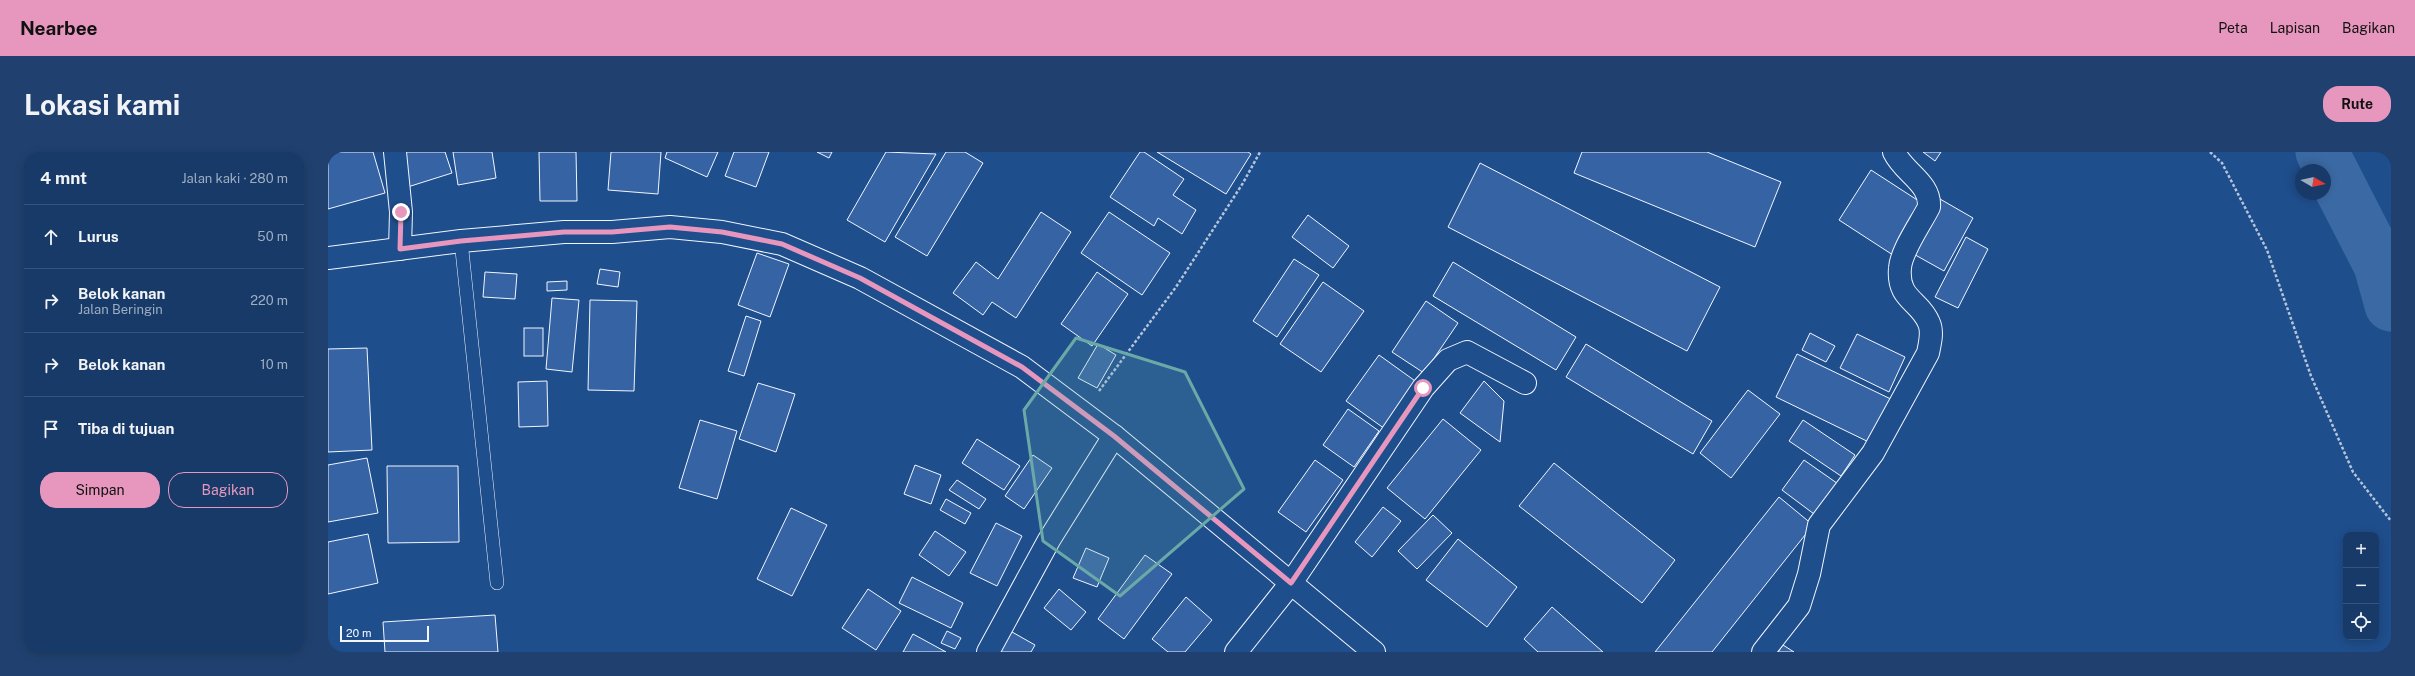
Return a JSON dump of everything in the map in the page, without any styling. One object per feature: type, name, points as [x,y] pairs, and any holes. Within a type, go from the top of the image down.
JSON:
[{"type":"street","points":[[395,152],[401,212],[400,249]]},
{"type":"street","points":[[1763,652],[1799,606],[1809,574],[1820,525],[1873,453],[1928,353],[1931,335],[1929,323],[1922,311],[1909,300],[1900,284],[1900,266],[1929,207],[1930,197],[1923,185],[1914,177],[1894,152]]},
{"type":"street","points":[[328,258],[461,241],[564,232],[612,232],[670,227],[722,232],[782,244],[860,278],[1022,367],[1114,436],[1374,652]]},
{"type":"street","points":[[1236,652],[1291,583],[1423,388],[1448,360],[1460,353],[1472,354],[1525,383]]},
{"type":"street","points":[[988,652],[1049,540],[1114,436]]},
{"type":"lane","points":[[461,241],[497,583]]},
{"type":"path","points":[[1081,410],[1108,382],[1176,287],[1243,183],[1260,152]]},
{"type":"path","points":[[2210,152],[2222,163],[2267,250],[2311,376],[2353,472],[2391,521]]},
{"type":"highlighted area","points":[[1076,338],[1185,372],[1244,489],[1120,596],[1043,541],[1024,410]]},
{"type":"building","points":[[328,152],[373,152],[385,193],[328,209]]},
{"type":"building","points":[[384,152],[445,152],[452,173],[395,191]]},
{"type":"building","points":[[453,152],[492,152],[496,178],[458,185]]},
{"type":"building","points":[[539,152],[576,152],[577,201],[540,201]]},
{"type":"building","points":[[611,152],[661,152],[658,194],[608,190]]},
{"type":"building","points":[[667,152],[718,152],[707,177],[665,158]]},
{"type":"building","points":[[734,152],[769,152],[756,187],[725,176]]},
{"type":"building","points":[[817,152],[832,152],[829,158]]},
{"type":"building","points":[[886,152],[936,154],[885,242],[847,220]]},
{"type":"building","points":[[946,152],[965,152],[983,163],[927,256],[895,237]]},
{"type":"building","points":[[1140,152],[1144,152],[1184,179],[1173,195],[1196,210],[1182,234],[1158,218],[1154,226],[1110,197]]},
{"type":"building","points":[[1157,152],[1248,152],[1251,154],[1226,194]]},
{"type":"building","points":[[1582,152],[1707,152],[1781,182],[1755,247],[1574,173]]},
{"type":"building","points":[[1923,152],[1941,152],[1935,161]]},
{"type":"building","points":[[1480,163],[1720,287],[1687,351],[1448,227]]},
{"type":"building","points":[[1871,170],[1928,207],[1896,257],[1839,220]]},
{"type":"building","points":[[1940,199],[1973,218],[1944,271],[1910,252]]},
{"type":"building","points":[[1041,212],[1071,232],[1016,318],[992,302],[983,315],[953,293],[976,262],[998,279]]},
{"type":"building","points":[[1109,212],[1170,253],[1142,295],[1081,253]]},
{"type":"building","points":[[1308,215],[1349,246],[1333,268],[1292,237]]},
{"type":"building","points":[[1966,237],[1988,249],[1958,308],[1935,297]]},
{"type":"building","points":[[757,253],[789,264],[770,317],[738,305]]},
{"type":"building","points":[[1294,259],[1319,275],[1277,337],[1253,321]]},
{"type":"building","points":[[1453,262],[1576,337],[1556,370],[1433,296]]},
{"type":"building","points":[[600,269],[620,272],[618,287],[597,284]]},
{"type":"building","points":[[485,272],[517,274],[515,299],[483,297]]},
{"type":"building","points":[[1097,272],[1128,294],[1092,346],[1061,324]]},
{"type":"building","points":[[567,281],[567,290],[547,291],[547,282]]},
{"type":"building","points":[[1323,282],[1364,311],[1321,372],[1280,344]]},
{"type":"building","points":[[552,298],[579,300],[572,372],[546,369]]},
{"type":"building","points":[[590,300],[637,301],[634,391],[588,390]]},
{"type":"building","points":[[1426,301],[1458,323],[1424,373],[1392,352]]},
{"type":"building","points":[[746,316],[761,321],[744,376],[728,371]]},
{"type":"building","points":[[524,328],[543,328],[543,356],[524,356]]},
{"type":"building","points":[[1810,333],[1835,346],[1826,362],[1802,350]]},
{"type":"building","points":[[1857,334],[1905,357],[1889,392],[1840,368]]},
{"type":"building","points":[[1098,344],[1116,355],[1097,388],[1078,378]]},
{"type":"building","points":[[1586,344],[1712,421],[1693,454],[1566,377]]},
{"type":"building","points":[[367,348],[372,450],[328,452],[328,349]]},
{"type":"building","points":[[1797,354],[1897,402],[1877,446],[1776,397]]},
{"type":"building","points":[[1379,355],[1418,383],[1385,429],[1346,401]]},
{"type":"building","points":[[547,381],[548,426],[519,427],[518,382]]},
{"type":"building","points":[[1484,381],[1504,401],[1500,442],[1460,413]]},
{"type":"building","points":[[758,383],[795,394],[776,452],[739,439]]},
{"type":"building","points":[[1748,390],[1780,414],[1731,478],[1700,453]]},
{"type":"building","points":[[1348,409],[1379,431],[1354,467],[1323,445]]},
{"type":"building","points":[[1443,419],[1481,450],[1425,519],[1387,488]]},
{"type":"building","points":[[700,420],[737,431],[717,499],[679,488]]},
{"type":"building","points":[[1803,420],[1855,455],[1841,476],[1789,441]]},
{"type":"building","points":[[977,439],[1020,466],[1004,490],[962,463]]},
{"type":"building","points":[[1033,455],[1052,468],[1024,509],[1005,496]]},
{"type":"building","points":[[367,458],[378,513],[328,522],[328,465]]},
{"type":"building","points":[[1315,460],[1343,480],[1306,532],[1278,512]]},
{"type":"building","points":[[1804,460],[1841,486],[1818,517],[1782,490]]},
{"type":"building","points":[[1554,463],[1675,560],[1642,603],[1519,506]]},
{"type":"building","points":[[915,465],[941,475],[931,504],[904,494]]},
{"type":"building","points":[[387,466],[458,466],[459,542],[388,543]]},
{"type":"building","points":[[957,480],[986,499],[979,509],[949,490]]},
{"type":"building","points":[[1779,497],[1813,525],[1712,652],[1655,652]]},
{"type":"building","points":[[946,499],[971,513],[965,524],[940,510]]},
{"type":"building","points":[[1383,507],[1401,521],[1372,557],[1355,542]]},
{"type":"building","points":[[791,508],[827,525],[792,596],[757,579]]},
{"type":"building","points":[[1433,515],[1452,533],[1417,569],[1398,551]]},
{"type":"building","points":[[996,523],[1022,536],[997,586],[970,573]]},
{"type":"building","points":[[935,531],[966,552],[949,576],[919,555]]},
{"type":"building","points":[[368,534],[378,583],[328,594],[328,542]]},
{"type":"building","points":[[1458,539],[1517,587],[1487,627],[1426,580]]},
{"type":"building","points":[[1086,548],[1109,558],[1097,587],[1073,578]]},
{"type":"building","points":[[1145,555],[1172,574],[1124,639],[1098,619]]},
{"type":"building","points":[[912,577],[963,603],[951,628],[899,603]]},
{"type":"building","points":[[868,589],[901,611],[876,650],[842,628]]},
{"type":"building","points":[[1059,589],[1086,612],[1071,630],[1044,608]]},
{"type":"building","points":[[1186,597],[1212,620],[1185,652],[1168,652],[1152,639]]},
{"type":"building","points":[[1552,607],[1603,652],[1538,652],[1524,639]]},
{"type":"building","points":[[495,615],[498,652],[385,652],[383,622]]},
{"type":"building","points":[[1005,628],[1035,645],[1031,652],[992,652]]},
{"type":"building","points":[[947,631],[961,638],[955,649],[941,643]]},
{"type":"building","points":[[913,634],[946,652],[903,652]]},
{"type":"building","points":[[1783,645],[1794,652],[1778,652]]},
{"type":"waterway","points":[[2322,152],[2380,265],[2391,305]]},
{"type":"route","points":[[401,212],[400,249],[461,241],[564,232],[612,232],[670,227],[722,232],[782,244],[831,264],[860,278],[1022,367],[1114,436],[1291,583],[1362,481],[1423,388]]}]
